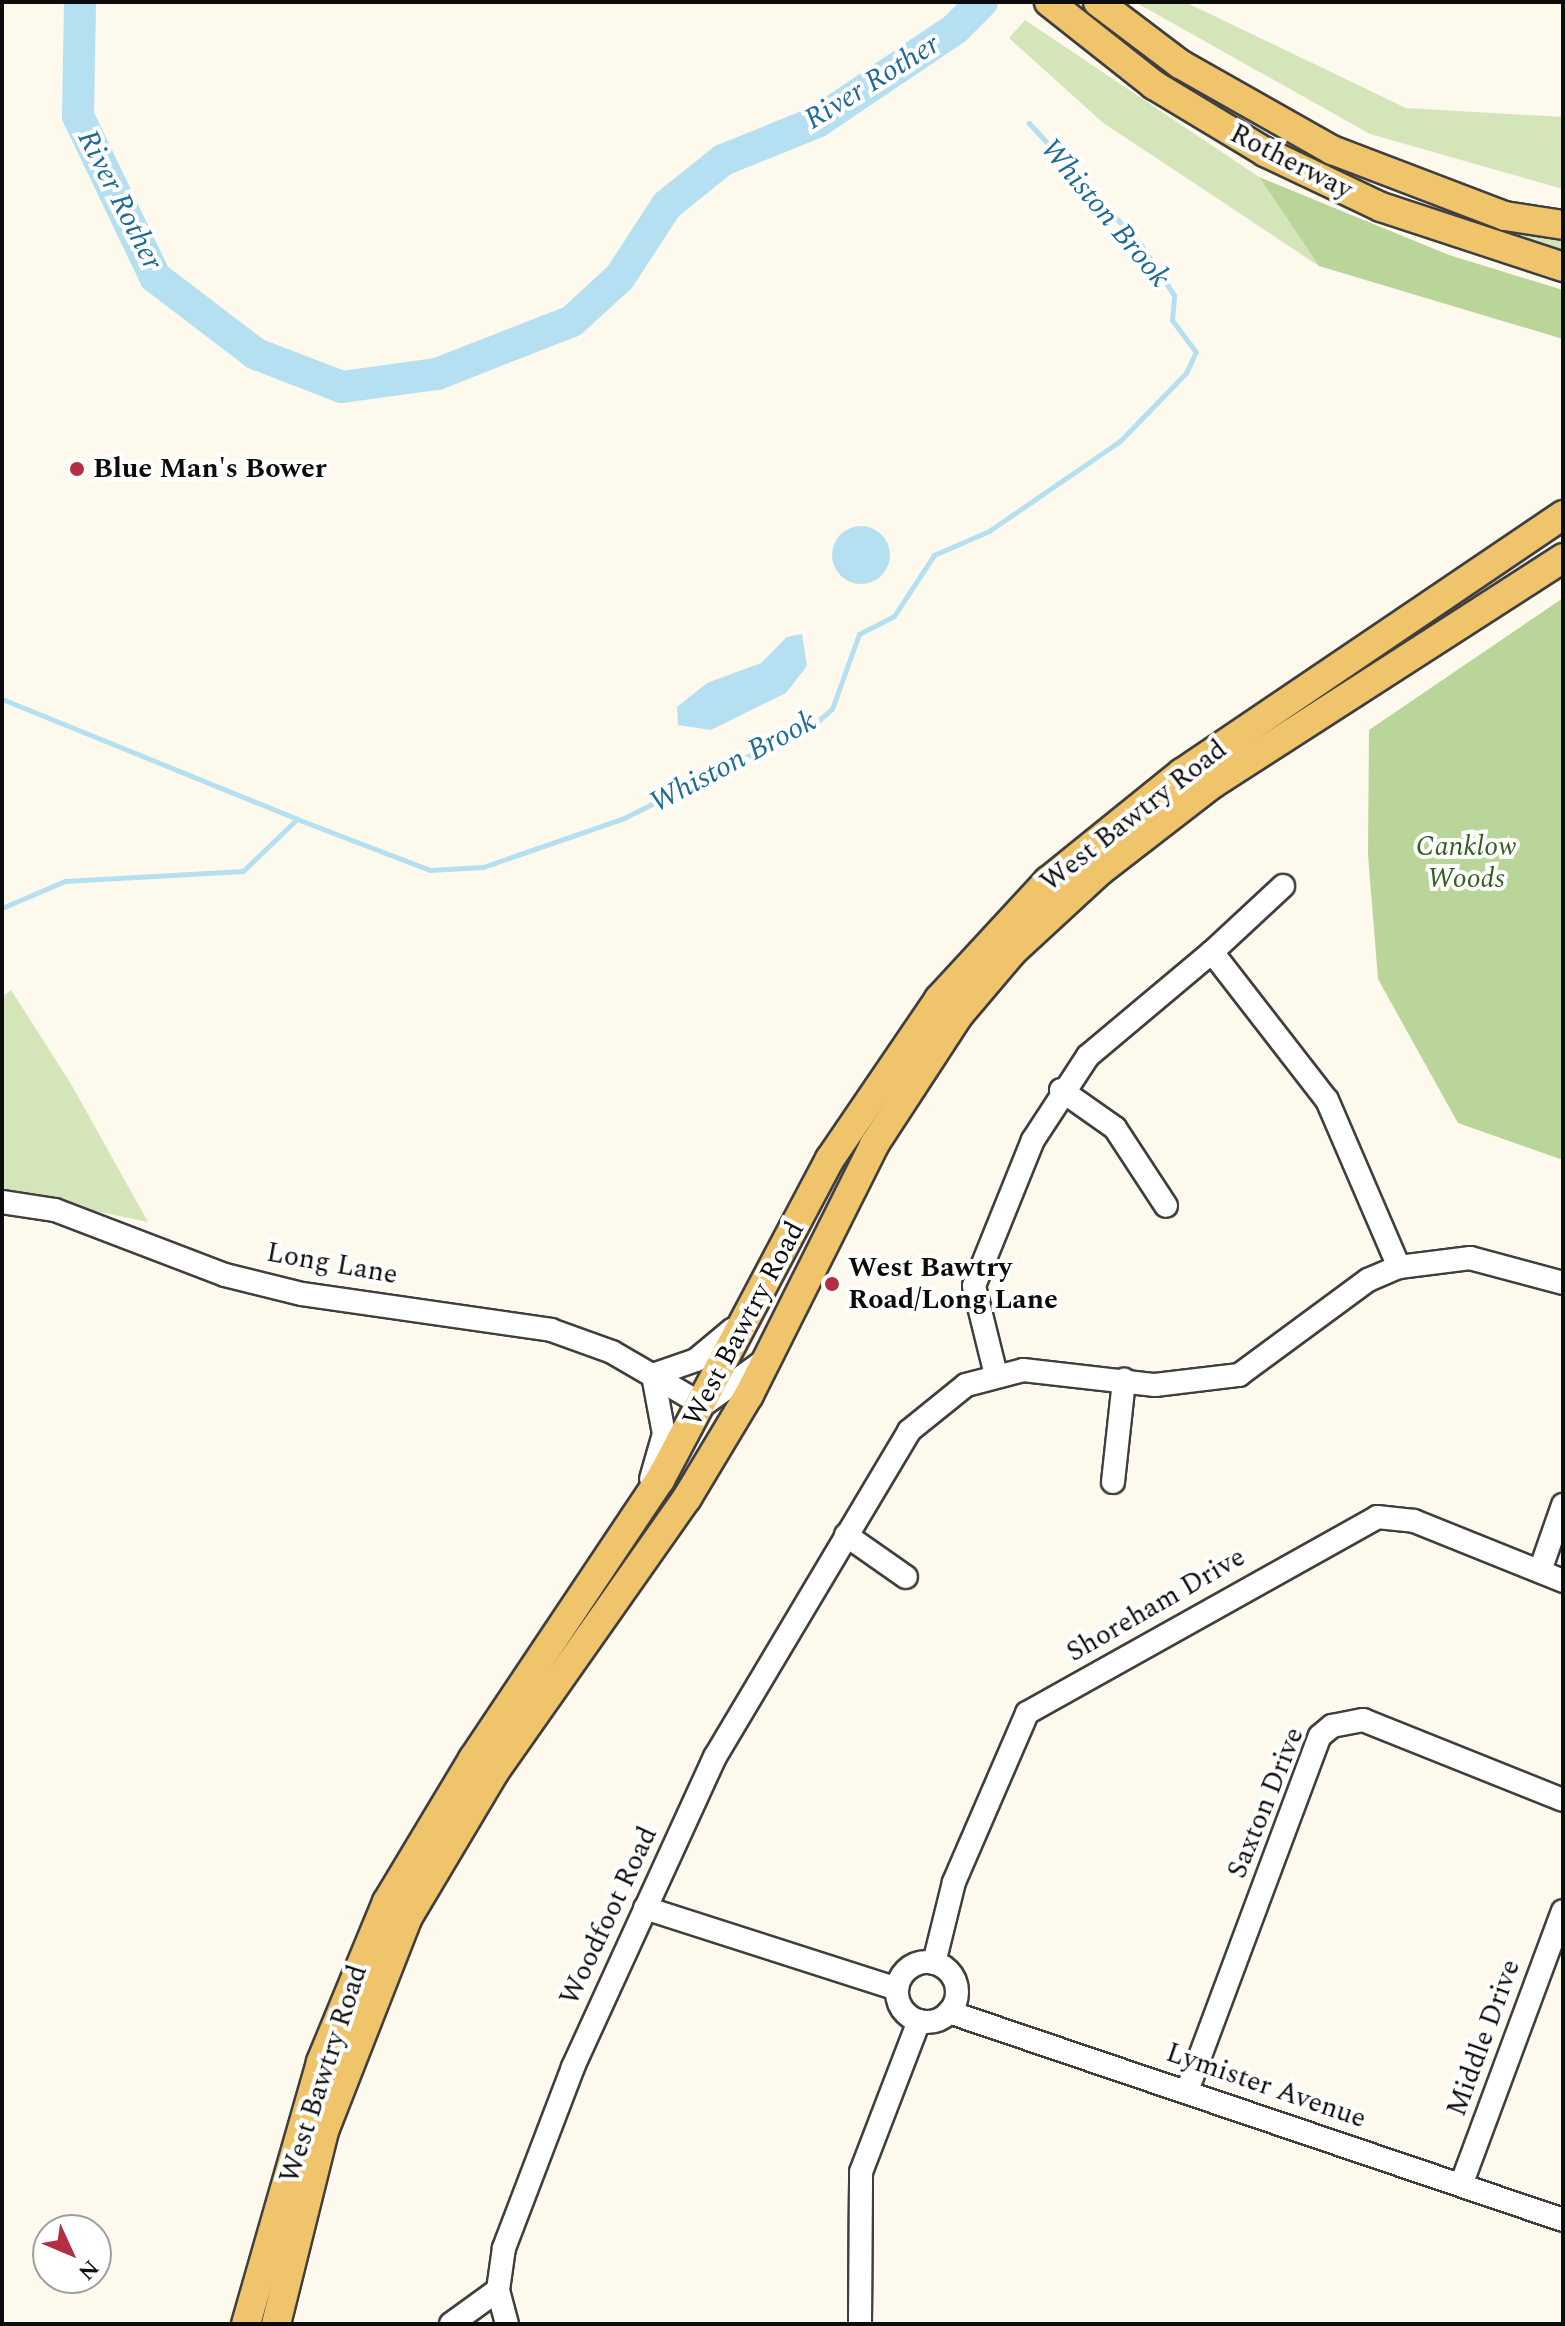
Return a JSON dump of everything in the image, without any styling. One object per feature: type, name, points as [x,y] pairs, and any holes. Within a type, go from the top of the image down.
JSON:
[{"type":"main road","name":"Rotherway","points":[[1049,2],[1154,85],[1265,152],[1381,207],[1563,267]]},
{"type":"main road","name":"Rotherway","points":[[1098,2],[1180,64],[1332,150],[1505,216],[1563,225]]},
{"type":"main road","name":"West Bawtry Road","points":[[246,2324],[321,2062],[387,1902],[473,1759],[644,1504],[703,1405],[869,1097],[987,941],[1182,773],[1563,515]]},
{"type":"main road","points":[[1523,540],[1563,549]]},
{"type":"main road","name":"West Bawtry Road","points":[[276,2324],[324,2131],[408,1917],[495,1771],[687,1498],[776,1342],[906,1088],[1012,952],[1101,870],[1211,785],[1563,558]]},
{"type":"street","points":[[996,1375],[975,1307],[978,1266],[1061,1090],[1117,1028],[1212,952],[1283,886]]},
{"type":"street","points":[[1212,952],[1327,1100],[1399,1267]]},
{"type":"street","points":[[1061,1090],[1115,1128],[1166,1206]]},
{"type":"street","name":"Long Lane","points":[[2,1202],[55,1210],[225,1275],[302,1294],[551,1330],[653,1375],[703,1405]]},
{"type":"street","name":"Woodfoot Road","points":[[498,2290],[530,2168],[715,1757],[909,1431],[966,1385],[996,1375],[1067,1369],[1124,1380],[1198,1384],[1239,1375],[1368,1280],[1399,1267],[1470,1258],[1563,1283]]},
{"type":"street","points":[[644,1504],[664,1434],[653,1375],[714,1349],[754,1307]]},
{"type":"street","points":[[703,1405],[747,1377],[776,1342]]},
{"type":"street","points":[[1113,1482],[1124,1380]]},
{"type":"street","points":[[1540,1571],[1563,1505]]},
{"type":"street","name":"Shoreham Drive","points":[[934,1963],[954,1882],[1027,1713],[1377,1517],[1414,1521],[1563,1581]]},
{"type":"street","points":[[846,1535],[906,1577]]},
{"type":"street","name":"Saxton Drive","points":[[1187,2091],[1320,1736],[1332,1726],[1363,1720],[1563,1800]]},
{"type":"street","points":[[645,1908],[897,1989]]},
{"type":"street","name":"Middle Drive","points":[[1461,2185],[1563,1911]]},
{"type":"street","points":[[934,1963],[955,1983],[949,2012],[919,2021],[902,2009],[897,1989],[910,1967],[934,1963]]},
{"type":"street","name":"Lymister Avenue","points":[[949,2012],[1563,2220]]},
{"type":"street","points":[[860,2324],[861,2172],[919,2021]]},
{"type":"street","points":[[451,2324],[498,2290],[507,2324]]},
{"type":"green space","points":[[1135,2],[1185,2],[1406,108],[1563,117],[1563,189],[1370,134]]},
{"type":"green space","points":[[1025,20],[1259,177],[1319,266],[1102,122],[1009,38]]},
{"type":"green space","points":[[1259,177],[1449,255],[1563,290],[1563,339],[1319,266]]},
{"type":"green space","points":[[1515,232],[1563,236],[1563,256],[1512,239]]},
{"type":"green space","name":"Canklow Woods","points":[[1563,598],[1563,1160],[1458,1123],[1378,979],[1368,855],[1369,730]]},
{"type":"green space","points":[[11,990],[71,1084],[148,1222],[2,1192],[2,997]]},
{"type":"water","points":[[861,526],[872,528],[881,535],[888,544],[888,566],[881,575],[872,582],[861,584],[850,582],[841,575],[834,566],[832,555],[834,544],[841,535],[850,528]]},
{"type":"water","points":[[802,634],[807,666],[786,693],[711,730],[678,725],[677,707],[707,683],[761,663],[787,637]]},
{"type":"waterway","name":"River Rother","points":[[80,2],[78,116],[155,277],[256,354],[342,387],[437,374],[572,321],[620,277],[667,205],[723,160],[817,122],[955,29],[982,2]]},
{"type":"waterway","name":"Whiston Brook","points":[[2,908],[65,881],[243,871],[297,819],[430,870],[483,867],[622,819],[818,721],[832,709],[859,634],[894,616],[934,555],[989,531],[1120,441],[1186,373],[1196,352],[1172,320],[1174,295],[1141,245],[1029,123]]},
{"type":"waterway","points":[[2,699],[297,819]]},
{"type":"place","name":"Blue Man's Bower","points":[[77,469]]},
{"type":"place","name":"West Bawtry Road/Long Lane","points":[[832,1284]]}]
